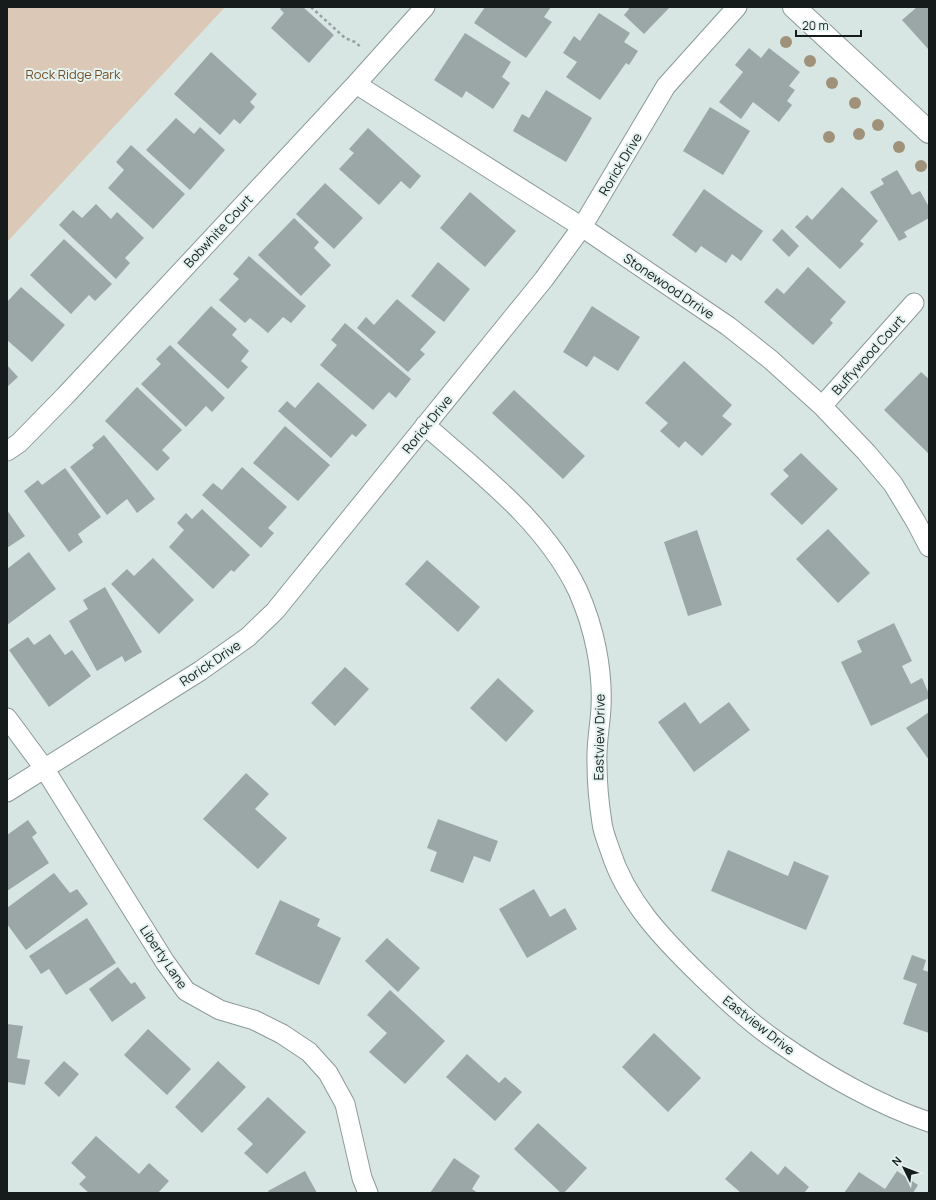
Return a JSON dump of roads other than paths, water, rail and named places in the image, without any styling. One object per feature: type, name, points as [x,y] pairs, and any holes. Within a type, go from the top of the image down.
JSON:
[{"type":"main road","points":[[794,7],[929,132]]},
{"type":"street","name":"Bobwhite Court","points":[[7,451],[19,443],[65,396],[356,84],[425,7]]},
{"type":"street","name":"Rorick Drive","points":[[7,792],[200,671],[248,637],[276,611],[544,279],[582,227],[666,86],[737,7]]},
{"type":"street","name":"Stonewood Drrive","points":[[356,84],[582,227],[728,326],[772,360],[822,406],[866,452],[893,484],[929,547]]},
{"type":"street","name":"Buffywood Court","points":[[822,406],[914,303]]},
{"type":"street","name":"Eastview Drive","points":[[425,425],[518,509],[554,551],[578,591],[597,646],[601,706],[597,763],[602,826],[615,868],[637,907],[669,945],[727,1001],[778,1042],[842,1081],[904,1113],[929,1122]]},
{"type":"street","name":"Liberty Lane","points":[[7,718],[44,768],[165,962],[186,991],[220,1010],[254,1020],[282,1034],[309,1052],[328,1073],[345,1104],[362,1178],[368,1193]]},
{"type":"park label","name":"Rock Ridge Park","points":[[73,74]]}]
